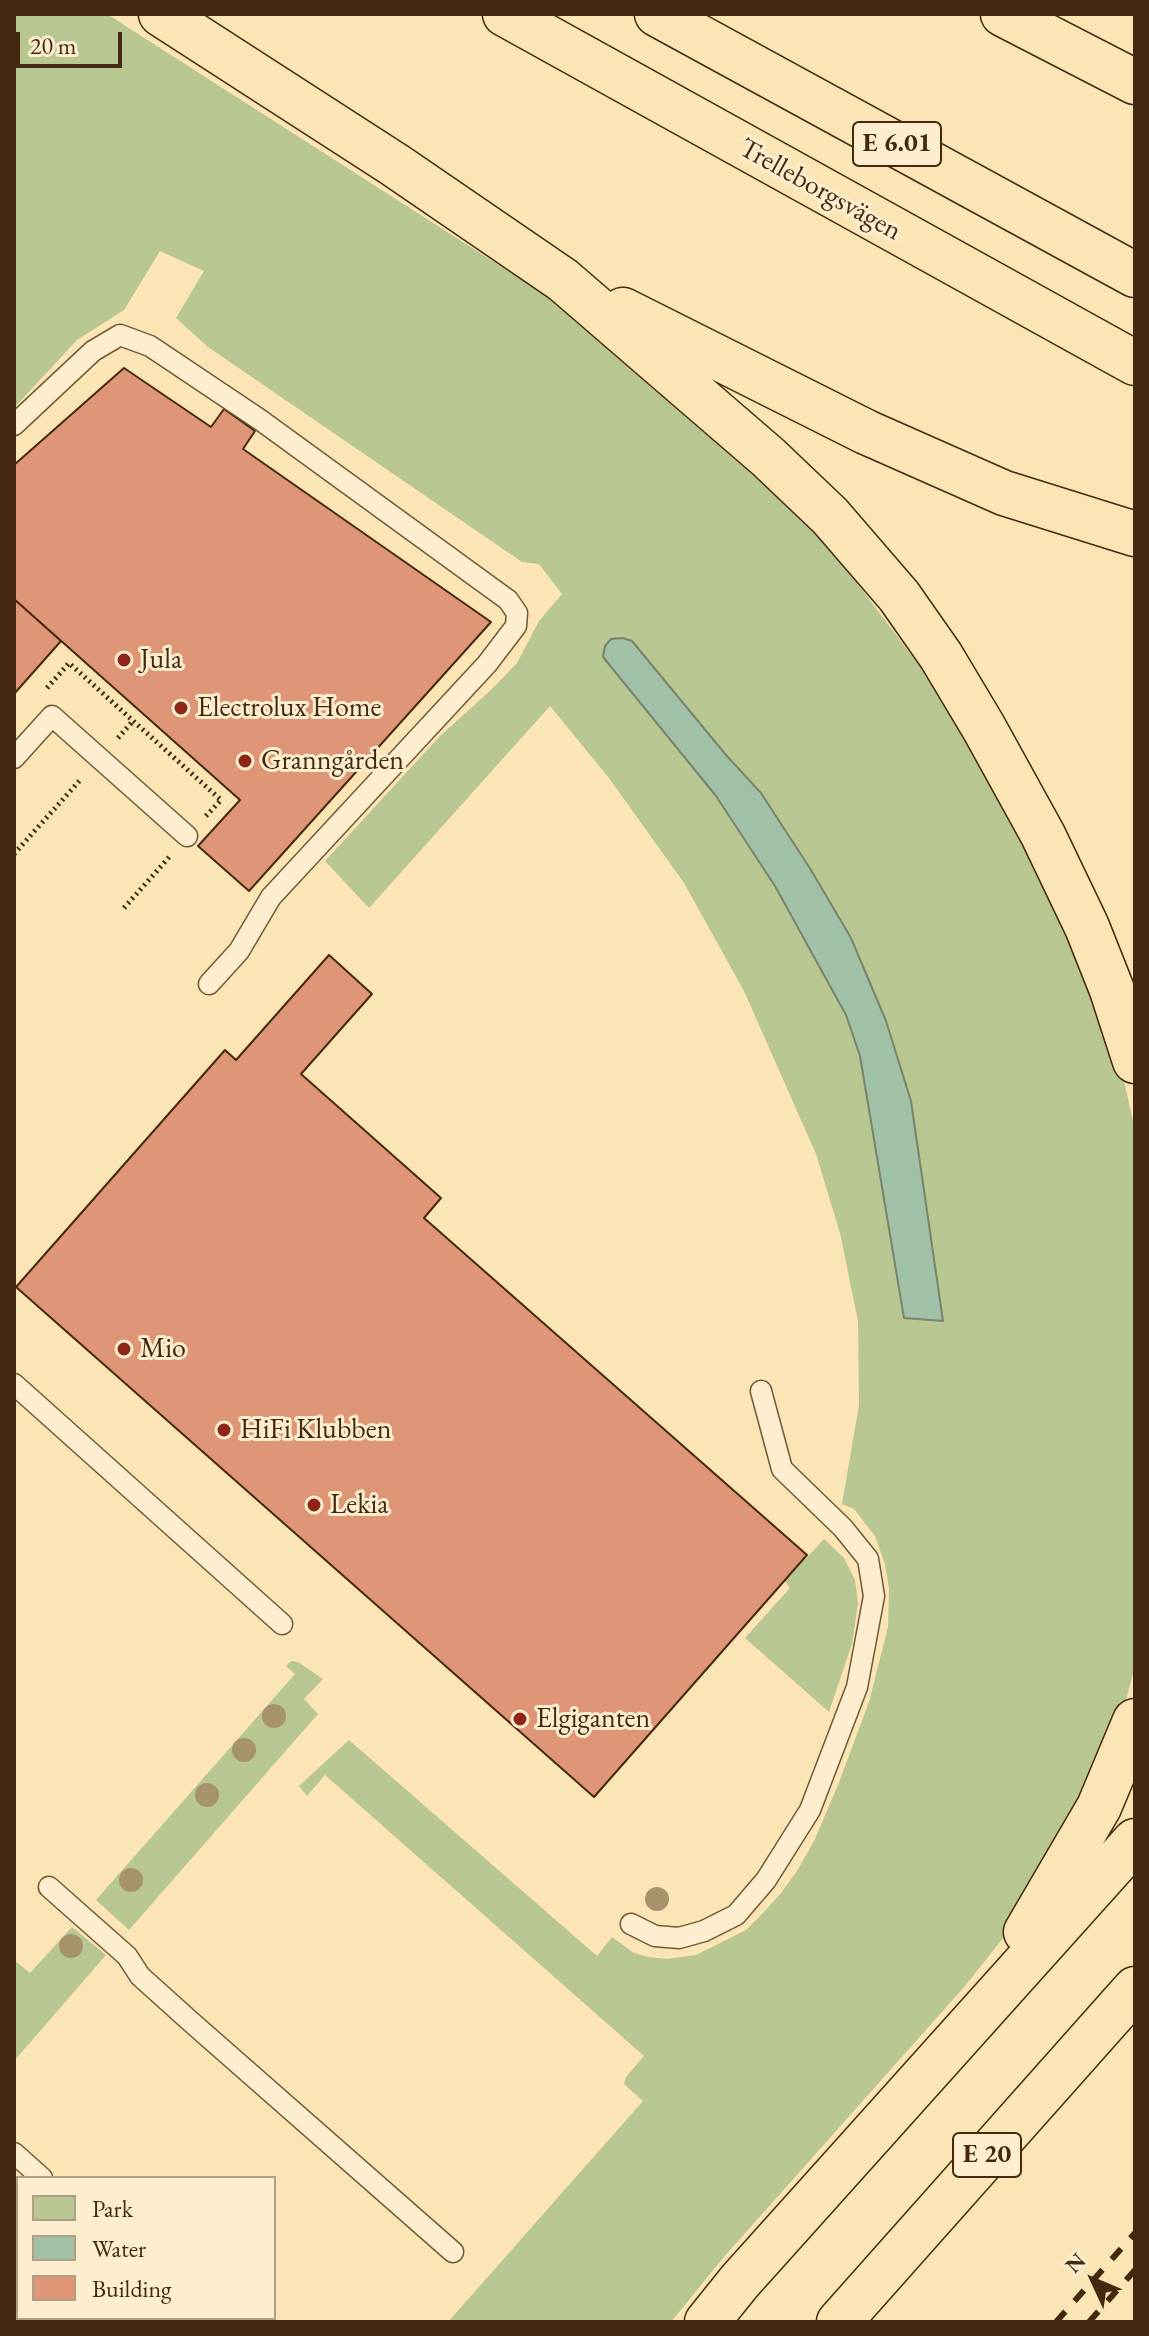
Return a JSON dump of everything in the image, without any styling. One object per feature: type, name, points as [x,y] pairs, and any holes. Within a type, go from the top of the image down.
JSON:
[{"type":"highway","points":[[161,14],[395,165],[563,280],[768,457],[830,516],[899,596],[970,704],[1043,835],[1087,927],[1135,1061]]},
{"type":"highway","name":"Trelleborgsvägen","points":[[505,14],[1135,363]]},
{"type":"highway","name":"E 6.01","points":[[657,14],[1135,275]]},
{"type":"highway","points":[[1003,14],[1135,82]]},
{"type":"highway","points":[[1023,14],[1135,53]]},
{"type":"highway","points":[[563,280],[894,444],[1004,493],[1135,534]]},
{"type":"highway","points":[[913,2088],[1025,1934],[1099,1807],[1135,1721]]},
{"type":"highway","points":[[707,2322],[750,2269],[1135,1841]]},
{"type":"highway","name":"E 20","points":[[839,2322],[1135,1989]]},
{"type":"lane","points":[[14,425],[93,351],[120,335],[150,346],[296,446],[508,600],[517,613],[516,626],[487,664],[271,897],[239,951],[209,984]]},
{"type":"lane","points":[[14,758],[52,716],[187,836]]},
{"type":"lane","points":[[14,1384],[282,1624]]},
{"type":"lane","points":[[631,1924],[655,1936],[679,1938],[704,1931],[736,1915],[766,1880],[810,1810],[857,1687],[874,1596],[868,1559],[843,1528],[782,1469],[761,1391]]},
{"type":"lane","points":[[49,1887],[127,1956],[140,1976],[453,2252]]},
{"type":"lane","points":[[14,2153],[40,2176]]},
{"type":"path","points":[[42,694],[69,663],[221,800],[124,908]]},
{"type":"path","points":[[109,747],[133,721]]},
{"type":"path","points":[[14,854],[83,776]]},
{"type":"green space","points":[[14,14],[107,14],[544,294],[611,342],[752,468],[834,553],[931,681],[1024,833],[1103,1015],[1124,1081],[1135,1130],[1135,1666],[1123,1711],[1092,1789],[1011,1928],[965,1986],[723,2258],[671,2322],[448,2322],[643,2101],[624,2084],[626,2077],[644,2056],[325,1775],[307,1796],[299,1786],[349,1740],[597,1956],[612,1937],[634,1953],[648,1957],[667,1959],[696,1955],[746,1930],[763,1913],[797,1871],[814,1841],[869,1702],[888,1627],[889,1589],[885,1564],[875,1536],[854,1509],[842,1504],[859,1405],[858,1321],[840,1233],[816,1154],[744,991],[684,883],[609,778],[550,706],[369,908],[325,861],[439,737],[517,663],[539,621],[562,594],[539,564],[522,562],[208,347],[176,318],[204,271],[160,251],[124,310],[77,340],[14,408]]},
{"type":"green space","points":[[824,1539],[844,1558],[855,1580],[858,1603],[852,1644],[829,1712],[745,1638],[790,1588],[785,1581]]},
{"type":"green space","points":[[291,1661],[298,1662],[323,1679],[304,1699],[318,1714],[129,1930],[96,1900],[295,1674],[286,1666]]},
{"type":"green space","points":[[72,1927],[106,1955],[14,2061],[14,1960],[30,1973]]},
{"type":"water","points":[[611,639],[632,641],[761,793],[851,938],[886,1021],[911,1101],[943,1321],[904,1318],[860,1056],[846,1015],[775,886],[716,796],[603,657],[605,646]]},
{"type":"building","points":[[124,368],[211,427],[224,409],[255,431],[243,449],[491,622],[249,891],[198,846],[240,800],[14,599],[14,465]]},
{"type":"building","points":[[14,599],[61,641],[14,694]]},
{"type":"building","points":[[329,955],[372,994],[301,1074],[441,1198],[424,1218],[807,1555],[594,1797],[16,1287],[225,1050],[236,1060]]},
{"type":"building","points":[[14,2235],[16,2320],[109,2322],[14,2322]]},
{"type":"railway","points":[[1056,2322],[1135,2233]]},
{"type":"railway","points":[[1089,2322],[1135,2270]]},
{"type":"place","name":"Jula","points":[[124,660]]},
{"type":"place","name":"Electrolux Home","points":[[181,708]]},
{"type":"place","name":"Granngården","points":[[245,761]]},
{"type":"place","name":"Mio","points":[[124,1349]]},
{"type":"place","name":"HiFi Klubben","points":[[224,1430]]},
{"type":"place","name":"Lekia","points":[[314,1505]]},
{"type":"place","name":"Elgiganten","points":[[520,1719]]}]
